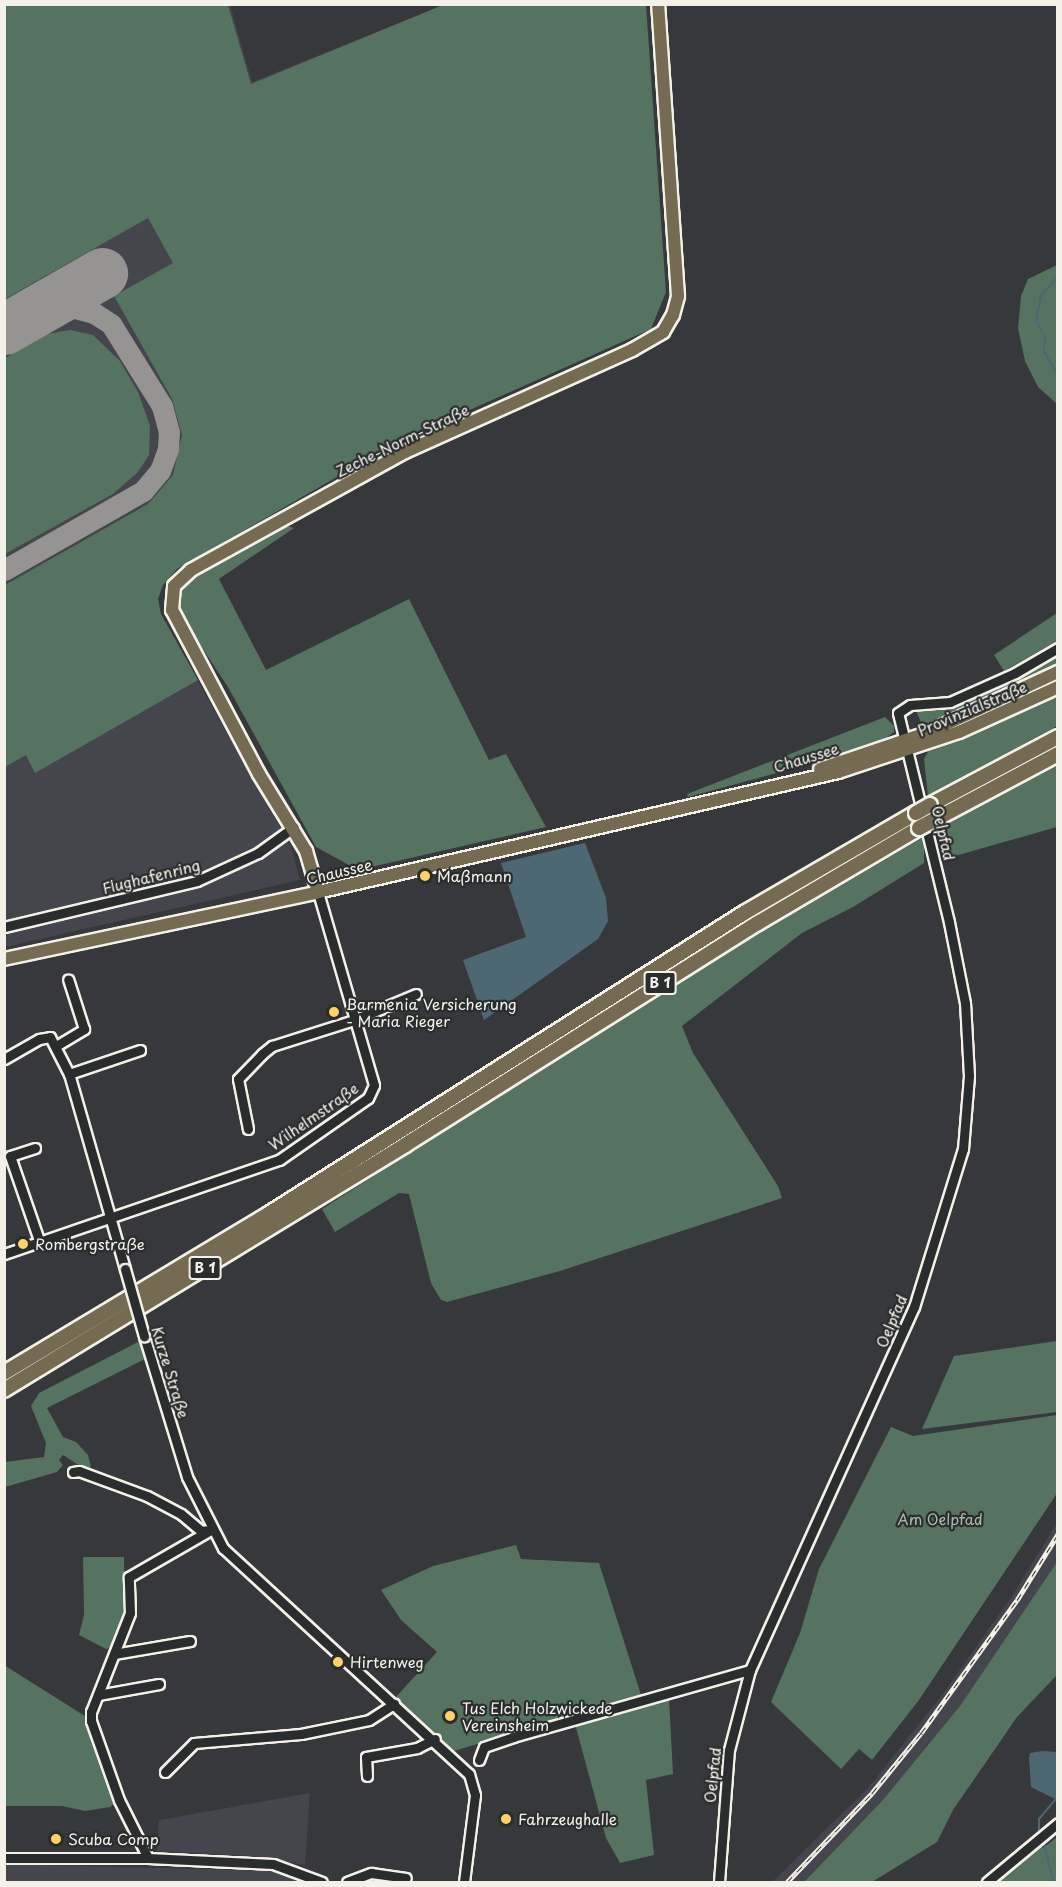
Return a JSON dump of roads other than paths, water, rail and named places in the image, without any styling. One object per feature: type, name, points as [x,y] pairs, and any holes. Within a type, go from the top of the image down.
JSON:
[{"type":"highway","name":"B 1","points":[[4,1373],[267,1215],[744,913],[930,805],[1058,737]]},
{"type":"highway","name":"B 1","points":[[4,1390],[395,1152],[748,929],[919,828],[1058,754]]},
{"type":"main road","name":"Zeche-Norm-Straße","points":[[318,892],[306,851],[294,827],[260,774],[180,627],[170,602],[174,586],[191,570],[405,452],[632,350],[663,332],[673,315],[678,296],[658,4]]},
{"type":"main road","name":"Provinzialstraße","points":[[906,746],[1058,672]]},
{"type":"main road","name":"Provinzialstraße","points":[[906,746],[1058,687]]},
{"type":"main road","name":"Chaussee","points":[[4,959],[318,892],[680,808],[906,746]]},
{"type":"street","name":"Provinzialstraße","points":[[906,746],[899,718],[902,708],[950,702],[1015,673],[1058,648]]},
{"type":"street","name":"Oelpfad","points":[[719,1882],[729,1750],[750,1670],[914,1307],[963,1149],[969,1076],[965,1003],[906,746]]},
{"type":"street","name":"Flughafenring","points":[[4,927],[198,881],[258,853],[294,827]]},
{"type":"street","name":"Wilhelmstraße","points":[[4,1254],[109,1221],[279,1160],[368,1098],[374,1085],[318,892]]},
{"type":"street","points":[[56,1046],[84,1031],[68,978]]},
{"type":"street","points":[[248,1130],[238,1079],[242,1071],[272,1046],[354,1020],[417,994]]},
{"type":"street","points":[[4,1059],[42,1038],[51,1038],[69,1074],[84,1119],[109,1221]]},
{"type":"street","points":[[69,1074],[140,1050]]},
{"type":"street","points":[[36,1148],[8,1157],[40,1243]]},
{"type":"street","name":"Kurze Straße","points":[[109,1221],[187,1477],[212,1529],[240,1566],[435,1739],[470,1774],[474,1787],[464,1882]]},
{"type":"street","points":[[73,1472],[79,1471],[147,1496],[181,1514],[201,1531],[212,1529]]},
{"type":"street","points":[[148,1858],[119,1800],[91,1721],[98,1695],[130,1613],[132,1573],[212,1529]]},
{"type":"street","points":[[114,1654],[190,1641]]},
{"type":"street","points":[[479,1760],[484,1747],[513,1737],[750,1670]]},
{"type":"street","points":[[98,1695],[159,1684]]},
{"type":"street","points":[[165,1772],[194,1743],[301,1734],[369,1720],[394,1704]]},
{"type":"street","points":[[367,1776],[366,1757],[417,1748],[435,1739]]},
{"type":"street","points":[[987,1882],[1058,1823]]},
{"type":"street","points":[[4,1858],[148,1858],[273,1864],[322,1882]]},
{"type":"street","points":[[347,1882],[372,1873],[406,1878]]},
{"type":"water","points":[[585,843],[606,898],[608,921],[598,939],[484,1020],[463,960],[526,937],[501,863]]},
{"type":"water","points":[[1057,1752],[1057,1800],[1031,1787],[1030,1753]]},
{"type":"waterway","points":[[1058,276],[1041,296],[1036,320],[1045,338],[1044,351],[1058,375]]},
{"type":"waterway","points":[[1039,1830],[1039,1819],[1055,1800]]},
{"type":"waterway","points":[[1053,1882],[1044,1844],[1058,1832]]},
{"type":"railway","points":[[787,1882],[872,1793],[921,1733],[1017,1600],[1058,1534]]},
{"type":"place","name":"Maßmann","points":[[425,876]]},
{"type":"place","name":"Barmenia Versicherung - Maria Rieger","points":[[334,1012]]},
{"type":"place","name":"Rombergstraße","points":[[23,1244]]},
{"type":"place","name":"Hirtenweg","points":[[338,1662]]},
{"type":"place","name":"Tus Elch Holzwickede Vereinsheim","points":[[450,1716]]},
{"type":"place","name":"Fahrzeughalle","points":[[506,1819]]},
{"type":"place","name":"Scuba Comp","points":[[56,1839]]},
{"type":"park label","name":"Am Oelpfad","points":[[940,1519]]}]
